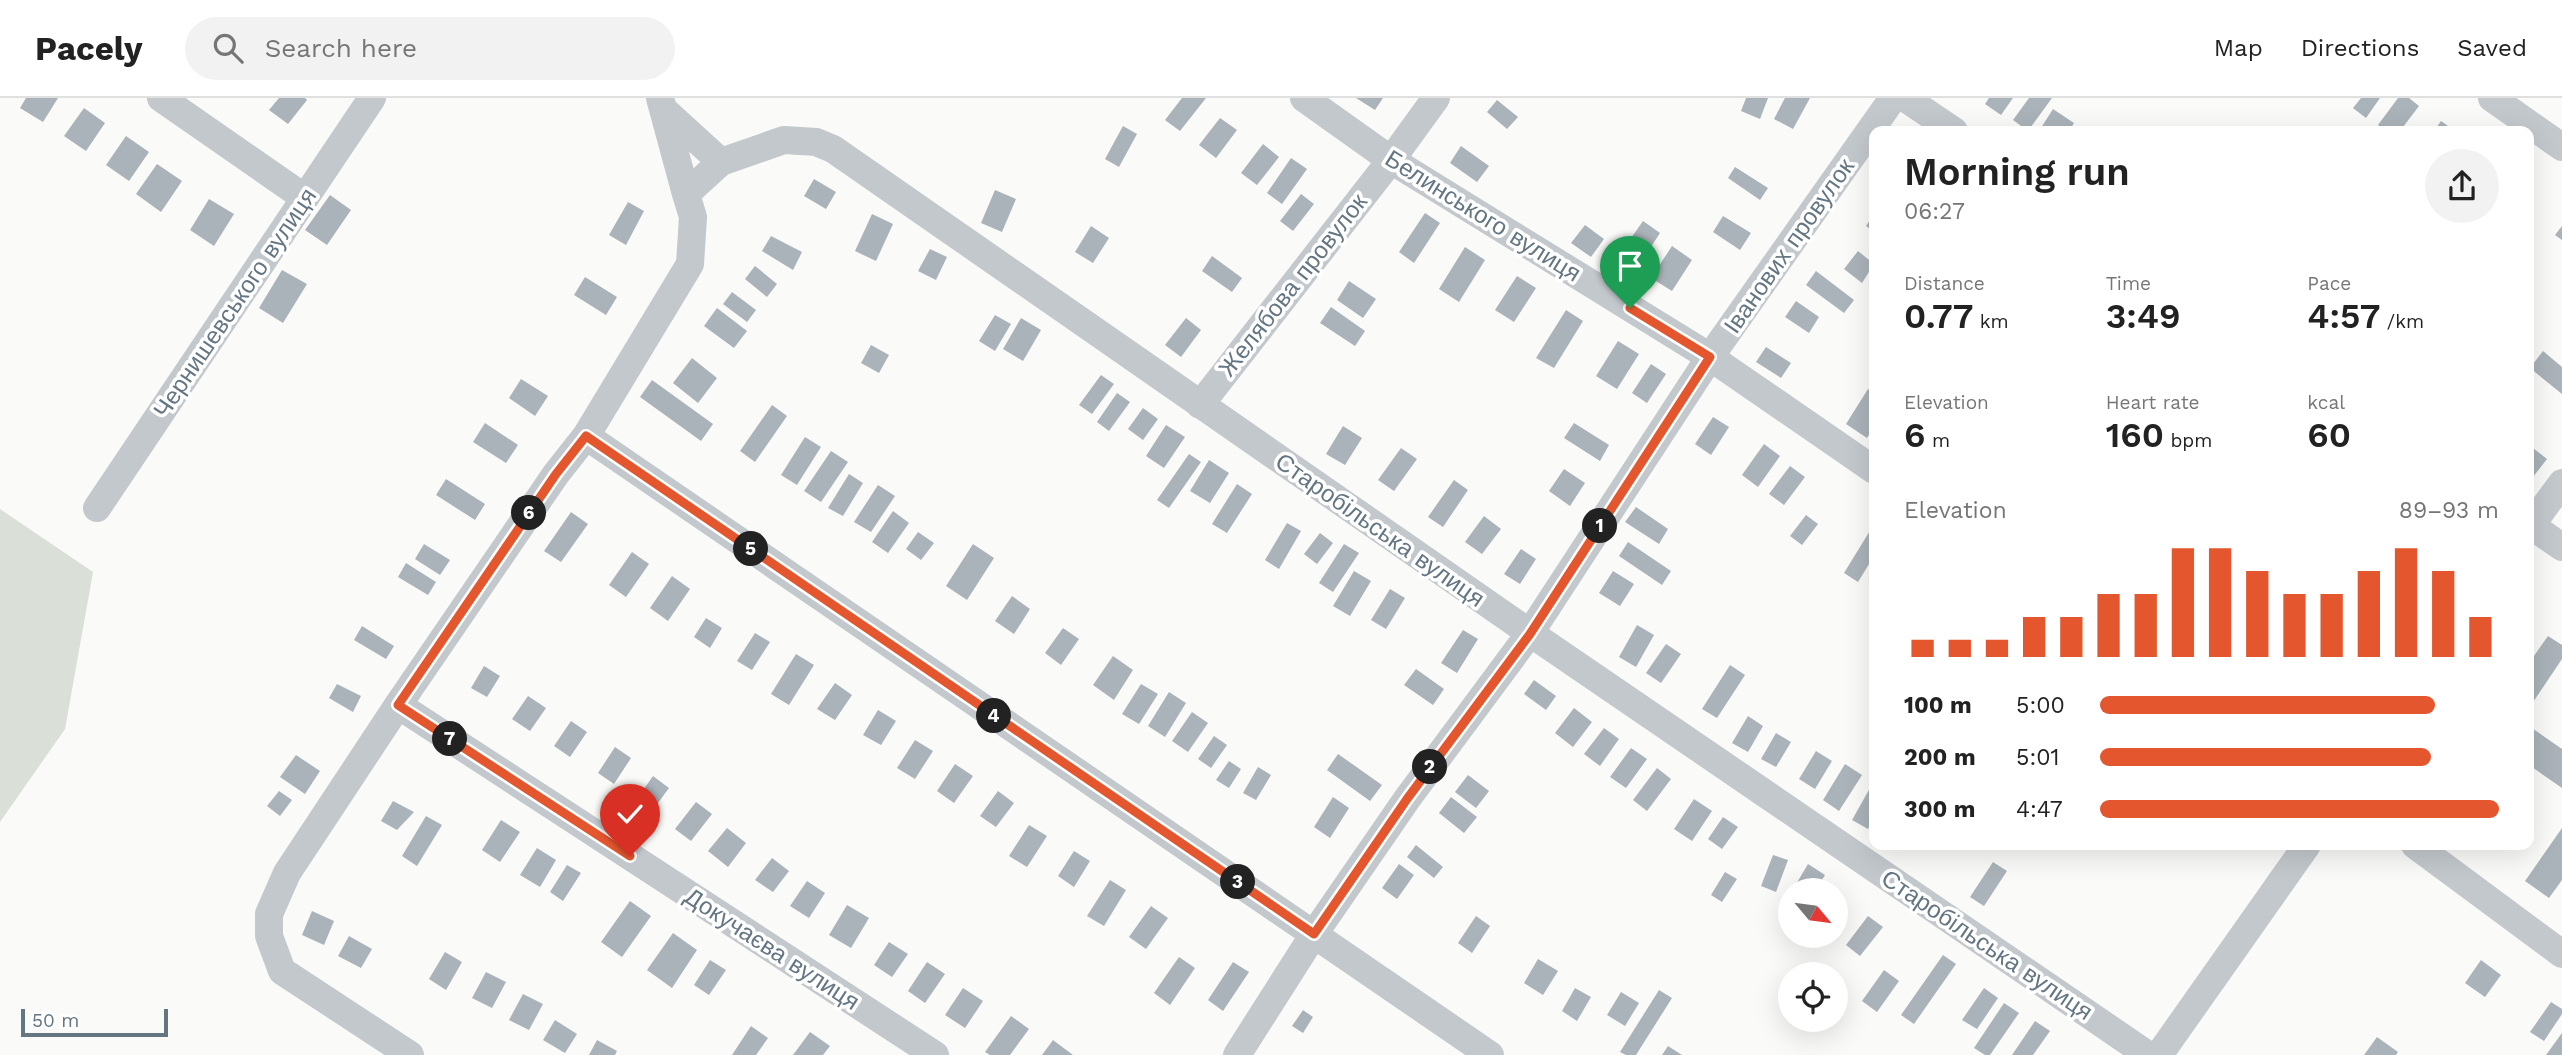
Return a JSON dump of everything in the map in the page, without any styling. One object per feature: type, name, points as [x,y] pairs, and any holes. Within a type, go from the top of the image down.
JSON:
[{"type":"street","points":[[161,98],[305,198]]},
{"type":"street","name":"Чернишевського вулиця","points":[[97,508],[372,98]]},
{"type":"street","name":"Белинського вулиця","points":[[1304,98],[1391,160],[1710,357],[1869,467]]},
{"type":"street","name":"Желябова провулок","points":[[1200,405],[1391,160],[1436,98]]},
{"type":"street","name":"Іванових провулок","points":[[1874,126],[1894,98]]},
{"type":"street","points":[[1905,98],[1947,126]]},
{"type":"street","points":[[2492,98],[2532,126]]},
{"type":"street","points":[[662,104],[721,162]]},
{"type":"street","points":[[410,1055],[282,971],[269,936],[269,914],[287,873],[556,474],[586,436],[690,264],[693,217],[662,104]]},
{"type":"street","points":[[2534,127],[2562,147]]},
{"type":"street","name":"Іванових провулок","points":[[1237,1055],[1314,934],[1407,799],[1530,634],[1710,357],[1869,133]]},
{"type":"street","name":"Старобільська вулиця","points":[[686,194],[721,162],[784,140],[816,142],[833,149],[1530,634],[2148,1055]]},
{"type":"street","points":[[586,436],[1490,1055]]},
{"type":"street","points":[[2534,519],[2562,483]]},
{"type":"street","points":[[2534,529],[2562,547]]},
{"type":"street","name":"Докучаєва вулиця","points":[[398,705],[935,1055]]},
{"type":"street","points":[[2159,1055],[2304,850]]},
{"type":"street","points":[[2422,850],[2562,954]]},
{"type":"shaded area","points":[[0,509],[93,572],[65,729],[0,822]]},
{"type":"building","points":[[26,98],[58,98],[43,122],[20,108]]},
{"type":"building","points":[[279,98],[307,100],[288,124],[269,110]]},
{"type":"building","points":[[1182,98],[1206,98],[1180,131],[1165,120]]},
{"type":"building","points":[[1356,98],[1383,98],[1375,110]]},
{"type":"building","points":[[1746,98],[1768,98],[1760,119],[1741,111]]},
{"type":"building","points":[[1785,98],[1810,98],[1793,129],[1774,119]]},
{"type":"building","points":[[1989,98],[2013,98],[2001,115],[1985,104]]},
{"type":"building","points":[[2029,98],[2052,98],[2032,126],[2021,126],[2013,120]]},
{"type":"building","points":[[2361,98],[2380,98],[2366,118],[2353,108]]},
{"type":"building","points":[[2398,98],[2409,98],[2419,106],[2404,126],[2378,125]]},
{"type":"building","points":[[1497,100],[1518,117],[1507,129],[1487,112]]},
{"type":"building","points":[[84,108],[105,123],[86,151],[64,136]]},
{"type":"building","points":[[2053,109],[2074,123],[2072,126],[2042,126]]},
{"type":"building","points":[[1220,118],[1237,130],[1216,158],[1199,145]]},
{"type":"building","points":[[1123,126],[1137,134],[1119,167],[1105,159]]},
{"type":"building","points":[[126,136],[149,152],[129,181],[106,165]]},
{"type":"building","points":[[1263,144],[1279,157],[1257,185],[1241,173]]},
{"type":"building","points":[[1461,146],[1489,166],[1477,182],[1450,163]]},
{"type":"building","points":[[1291,158],[1307,169],[1282,204],[1267,193]]},
{"type":"building","points":[[157,164],[182,181],[161,212],[136,194]]},
{"type":"building","points":[[1735,167],[1768,188],[1760,200],[1728,178]]},
{"type":"building","points":[[814,179],[836,192],[826,209],[804,196]]},
{"type":"building","points":[[995,190],[1016,199],[1002,232],[981,223]]},
{"type":"building","points":[[1301,194],[1314,204],[1293,231],[1280,221]]},
{"type":"building","points":[[330,195],[351,210],[327,245],[305,230]]},
{"type":"building","points":[[209,199],[234,214],[214,246],[190,230]]},
{"type":"building","points":[[628,202],[644,211],[626,245],[609,235]]},
{"type":"building","points":[[1425,213],[1440,223],[1414,263],[1399,252]]},
{"type":"building","points":[[872,214],[893,224],[876,261],[855,251]]},
{"type":"building","points":[[1723,216],[1751,233],[1740,250],[1713,232]]},
{"type":"building","points":[[1643,221],[1660,233],[1647,253],[1629,241]]},
{"type":"building","points":[[1585,225],[1604,239],[1591,257],[1571,243]]},
{"type":"building","points":[[1091,226],[1109,238],[1093,263],[1075,252]]},
{"type":"building","points":[[2562,226],[2562,240],[2555,235]]},
{"type":"building","points":[[771,236],[802,252],[793,270],[762,251]]},
{"type":"building","points":[[1672,246],[1692,260],[1672,291],[1651,278]]},
{"type":"building","points":[[1465,247],[1485,260],[1459,302],[1439,289]]},
{"type":"building","points":[[930,249],[947,257],[936,280],[918,271]]},
{"type":"building","points":[[1858,251],[1869,260],[1869,272],[1862,283],[1844,269]]},
{"type":"building","points":[[1212,256],[1242,278],[1232,292],[1202,271]]},
{"type":"building","points":[[755,266],[777,284],[767,297],[745,279]]},
{"type":"building","points":[[282,270],[307,284],[283,323],[259,308]]},
{"type":"building","points":[[1816,271],[1854,300],[1844,313],[1806,285]]},
{"type":"building","points":[[1517,276],[1536,288],[1514,322],[1495,310]]},
{"type":"building","points":[[585,277],[617,297],[606,315],[574,295]]},
{"type":"building","points":[[1349,281],[1376,299],[1363,318],[1337,300]]},
{"type":"building","points":[[732,292],[756,310],[747,322],[723,304]]},
{"type":"building","points":[[1796,301],[1819,317],[1809,333],[1785,317]]},
{"type":"building","points":[[1331,307],[1365,331],[1355,346],[1320,323]]},
{"type":"building","points":[[717,308],[747,331],[734,348],[704,326]]},
{"type":"building","points":[[1566,310],[1583,321],[1554,368],[1536,358]]},
{"type":"building","points":[[995,315],[1011,324],[995,351],[979,341]]},
{"type":"building","points":[[1021,318],[1041,330],[1023,361],[1003,349]]},
{"type":"building","points":[[1186,318],[1201,330],[1181,357],[1165,345]]},
{"type":"building","points":[[1618,341],[1639,354],[1617,389],[1596,376]]},
{"type":"building","points":[[871,345],[889,355],[879,373],[861,363]]},
{"type":"building","points":[[1766,347],[1791,363],[1781,378],[1756,362]]},
{"type":"building","points":[[2543,351],[2562,367],[2562,394],[2534,371],[2534,363]]},
{"type":"building","points":[[692,358],[717,378],[698,403],[673,383]]},
{"type":"building","points":[[1651,364],[1666,374],[1647,403],[1632,393]]},
{"type":"building","points":[[1101,375],[1114,384],[1092,414],[1079,405]]},
{"type":"building","points":[[521,379],[548,396],[535,416],[509,398]]},
{"type":"building","points":[[652,380],[713,424],[701,441],[640,397]]},
{"type":"building","points":[[1868,389],[1869,435],[1867,438],[1846,424]]},
{"type":"building","points":[[1117,393],[1130,402],[1109,431],[1097,422]]},
{"type":"building","points":[[772,405],[787,416],[755,462],[740,451]]},
{"type":"building","points":[[1143,408],[1158,419],[1143,440],[1128,429]]},
{"type":"building","points":[[1713,417],[1729,427],[1711,455],[1695,444]]},
{"type":"building","points":[[485,423],[518,445],[506,463],[473,442]]},
{"type":"building","points":[[1574,423],[1609,445],[1600,461],[1564,438]]},
{"type":"building","points":[[1166,425],[1185,437],[1164,468],[1146,456]]},
{"type":"building","points":[[1343,426],[1362,438],[1345,465],[1326,454]]},
{"type":"building","points":[[805,437],[821,447],[797,485],[781,475]]},
{"type":"building","points":[[1764,444],[1780,456],[1758,487],[1742,475]]},
{"type":"building","points":[[1401,448],[1417,459],[1394,491],[1378,480]]},
{"type":"building","points":[[2534,449],[2547,459],[2534,476]]},
{"type":"building","points":[[831,451],[848,462],[821,502],[804,491]]},
{"type":"building","points":[[1189,454],[1201,462],[1169,508],[1157,500]]},
{"type":"building","points":[[1209,460],[1229,473],[1210,503],[1190,491]]},
{"type":"building","points":[[1790,466],[1805,477],[1784,505],[1769,494]]},
{"type":"building","points":[[1564,469],[1585,483],[1570,506],[1549,491]]},
{"type":"building","points":[[849,474],[863,483],[843,516],[828,508]]},
{"type":"building","points":[[446,479],[485,504],[475,520],[436,495]]},
{"type":"building","points":[[1454,480],[1468,490],[1443,527],[1428,517]]},
{"type":"building","points":[[1237,484],[1252,494],[1227,533],[1212,524]]},
{"type":"building","points":[[878,485],[895,496],[871,532],[854,522]]},
{"type":"building","points":[[1636,507],[1668,529],[1659,544],[1625,522]]},
{"type":"building","points":[[893,511],[909,523],[888,553],[872,542]]},
{"type":"building","points":[[571,512],[588,524],[561,562],[544,551]]},
{"type":"building","points":[[1806,515],[1818,524],[1802,545],[1790,536]]},
{"type":"building","points":[[1484,516],[1501,529],[1482,554],[1465,542]]},
{"type":"building","points":[[1287,523],[1301,531],[1279,569],[1265,560]]},
{"type":"building","points":[[918,532],[934,543],[921,560],[906,549]]},
{"type":"building","points":[[1869,532],[1869,564],[1858,582],[1844,573]]},
{"type":"building","points":[[1320,533],[1333,543],[1317,564],[1304,554]]},
{"type":"building","points":[[1628,542],[1671,571],[1662,585],[1619,556]]},
{"type":"building","points":[[424,544],[450,560],[440,575],[415,559]]},
{"type":"building","points":[[973,544],[994,558],[967,600],[946,586]]},
{"type":"building","points":[[1344,544],[1359,553],[1333,592],[1319,583]]},
{"type":"building","points":[[1521,549],[1536,559],[1520,584],[1504,574]]},
{"type":"building","points":[[632,552],[649,564],[626,597],[609,585]]},
{"type":"building","points":[[406,563],[436,582],[428,595],[398,577]]},
{"type":"building","points":[[1354,571],[1371,581],[1350,616],[1333,606]]},
{"type":"building","points":[[1613,571],[1634,584],[1620,606],[1599,593]]},
{"type":"building","points":[[672,576],[690,589],[668,621],[650,608]]},
{"type":"building","points":[[1390,589],[1405,598],[1386,629],[1371,620]]},
{"type":"building","points":[[1012,596],[1030,609],[1014,634],[995,621]]},
{"type":"building","points":[[706,618],[722,628],[710,648],[694,637]]},
{"type":"building","points":[[1637,625],[1654,635],[1636,667],[1619,657]]},
{"type":"building","points":[[362,626],[394,646],[386,659],[354,640]]},
{"type":"building","points":[[1063,628],[1079,639],[1061,665],[1045,653]]},
{"type":"building","points":[[1463,630],[1478,639],[1457,673],[1441,663]]},
{"type":"building","points":[[755,633],[770,642],[752,670],[737,661]]},
{"type":"building","points":[[2548,636],[2562,645],[2562,659],[2534,701],[2534,656]]},
{"type":"building","points":[[1666,644],[1681,654],[1661,683],[1646,673]]},
{"type":"building","points":[[796,654],[814,665],[789,705],[771,694]]},
{"type":"building","points":[[1113,656],[1133,670],[1114,700],[1093,685]]},
{"type":"building","points":[[1730,665],[1745,675],[1717,718],[1702,709]]},
{"type":"building","points":[[484,666],[500,676],[487,697],[471,688]]},
{"type":"building","points":[[1416,669],[1444,689],[1433,705],[1404,685]]},
{"type":"building","points":[[1534,680],[1556,696],[1546,710],[1524,694]]},
{"type":"building","points":[[835,683],[852,695],[835,720],[817,709]]},
{"type":"building","points":[[337,684],[361,696],[353,712],[329,698]]},
{"type":"building","points":[[1141,684],[1158,694],[1139,724],[1122,714]]},
{"type":"building","points":[[1169,692],[1186,703],[1165,737],[1148,726]]},
{"type":"building","points":[[528,696],[546,708],[530,731],[512,719]]},
{"type":"building","points":[[1574,708],[1592,722],[1573,747],[1555,733]]},
{"type":"building","points":[[878,710],[896,721],[881,745],[863,735]]},
{"type":"building","points":[[1192,712],[1208,723],[1188,752],[1172,741]]},
{"type":"building","points":[[1748,716],[1763,726],[1748,752],[1732,743]]},
{"type":"building","points":[[571,721],[587,732],[570,757],[554,746]]},
{"type":"building","points":[[1604,728],[1619,739],[1600,766],[1584,754]]},
{"type":"building","points":[[2534,729],[2562,749],[2562,788],[2534,768]]},
{"type":"building","points":[[1776,733],[1791,742],[1776,767],[1761,759]]},
{"type":"building","points":[[1214,736],[1227,745],[1211,768],[1198,759]]},
{"type":"building","points":[[915,740],[933,751],[915,779],[897,768]]},
{"type":"building","points":[[615,747],[631,758],[614,784],[598,773]]},
{"type":"building","points":[[1631,748],[1647,759],[1626,788],[1610,777]]},
{"type":"building","points":[[1816,751],[1832,761],[1815,789],[1799,779]]},
{"type":"building","points":[[1338,754],[1382,785],[1370,801],[1327,770]]},
{"type":"building","points":[[296,755],[320,771],[305,794],[280,777]]},
{"type":"building","points":[[1229,761],[1241,769],[1229,788],[1216,780]]},
{"type":"building","points":[[955,764],[973,776],[954,803],[937,791]]},
{"type":"building","points":[[1845,764],[1862,775],[1839,811],[1823,800]]},
{"type":"building","points":[[1258,767],[1271,775],[1256,800],[1243,793]]},
{"type":"building","points":[[1657,768],[1671,779],[1647,811],[1633,800]]},
{"type":"building","points":[[1468,775],[1489,791],[1476,808],[1455,792]]},
{"type":"building","points":[[653,776],[669,788],[652,811],[636,800]]},
{"type":"building","points":[[1869,790],[1868,829],[1852,820]]},
{"type":"building","points":[[279,791],[292,800],[280,816],[267,806]]},
{"type":"building","points":[[998,791],[1014,803],[996,827],[980,816]]},
{"type":"building","points":[[1333,797],[1349,808],[1330,838],[1314,827]]},
{"type":"building","points":[[1451,797],[1477,817],[1464,833],[1439,813]]},
{"type":"building","points":[[1694,799],[1712,811],[1692,841],[1674,829]]},
{"type":"building","points":[[393,801],[414,812],[397,830],[381,821]]},
{"type":"building","points":[[696,802],[712,814],[691,841],[675,829]]},
{"type":"building","points":[[426,816],[442,825],[417,866],[402,856]]},
{"type":"building","points":[[1723,817],[1738,827],[1722,849],[1708,839]]},
{"type":"building","points":[[501,820],[520,832],[500,862],[482,850]]},
{"type":"building","points":[[1029,825],[1047,836],[1027,867],[1009,856]]},
{"type":"building","points":[[727,828],[746,843],[728,867],[708,851]]},
{"type":"building","points":[[2562,828],[2562,880],[2549,898],[2525,881]]},
{"type":"building","points":[[1416,845],[1443,867],[1434,878],[1407,857]]},
{"type":"building","points":[[537,848],[556,860],[540,887],[520,875]]},
{"type":"building","points":[[1074,851],[1090,861],[1074,887],[1058,876]]},
{"type":"building","points":[[1773,855],[1788,860],[1781,878],[1778,878],[1776,892],[1761,886]]},
{"type":"building","points":[[772,858],[789,871],[773,892],[755,880]]},
{"type":"building","points":[[1993,862],[2007,871],[1984,906],[1970,897]]},
{"type":"building","points":[[1399,864],[1414,875],[1397,899],[1382,888]]},
{"type":"building","points":[[1808,864],[1825,875],[1823,878],[1800,878]]},
{"type":"building","points":[[567,865],[581,873],[563,901],[550,892]]},
{"type":"building","points":[[1725,872],[1737,879],[1722,902],[1711,895]]},
{"type":"building","points":[[1110,880],[1126,890],[1104,926],[1087,916]]},
{"type":"building","points":[[807,881],[825,893],[809,918],[790,906]]},
{"type":"building","points":[[630,901],[651,916],[622,957],[601,942]]},
{"type":"building","points":[[847,905],[869,918],[851,948],[829,935]]},
{"type":"building","points":[[1151,906],[1168,918],[1146,949],[1129,937]]},
{"type":"building","points":[[312,911],[334,921],[324,945],[302,935]]},
{"type":"building","points":[[1476,916],[1490,926],[1472,953],[1458,943]]},
{"type":"building","points":[[1868,916],[1883,927],[1860,956],[1848,947],[1848,942]]},
{"type":"building","points":[[673,933],[697,950],[672,988],[647,970]]},
{"type":"building","points":[[349,936],[372,949],[361,968],[338,956]]},
{"type":"building","points":[[889,942],[908,954],[892,977],[874,965]]},
{"type":"building","points":[[445,952],[462,962],[446,990],[429,979]]},
{"type":"building","points":[[1943,955],[1956,964],[1914,1024],[1901,1015]]},
{"type":"building","points":[[1179,957],[1195,968],[1170,1005],[1154,993]]},
{"type":"building","points":[[1538,959],[1558,971],[1543,995],[1524,983]]},
{"type":"building","points":[[710,960],[726,970],[709,995],[694,985]]},
{"type":"building","points":[[2481,960],[2501,975],[2485,997],[2465,983]]},
{"type":"building","points":[[927,962],[945,974],[925,1003],[908,991]]},
{"type":"building","points":[[1233,962],[1249,972],[1223,1011],[1208,1000]]},
{"type":"building","points":[[1884,970],[1899,981],[1877,1012],[1862,1001]]},
{"type":"building","points":[[486,972],[506,982],[492,1008],[472,998]]},
{"type":"building","points":[[963,988],[983,1001],[965,1028],[945,1015]]},
{"type":"building","points":[[1575,988],[1591,997],[1577,1021],[1562,1011]]},
{"type":"building","points":[[1984,988],[1998,998],[1977,1029],[1962,1020]]},
{"type":"building","points":[[1659,990],[1672,998],[1636,1055],[1620,1052]]},
{"type":"building","points":[[1621,992],[1639,1003],[1625,1026],[1607,1015]]},
{"type":"building","points":[[523,994],[543,1004],[529,1030],[509,1020]]},
{"type":"building","points":[[2551,1002],[2562,1009],[2562,1014],[2544,1041],[2530,1032]]},
{"type":"building","points":[[2004,1003],[2019,1013],[1990,1055],[1985,1055],[1974,1048]]},
{"type":"building","points":[[1303,1010],[1313,1017],[1303,1033],[1292,1026]]},
{"type":"building","points":[[1011,1016],[1029,1029],[1010,1055],[990,1055],[985,1052]]},
{"type":"building","points":[[555,1020],[577,1034],[565,1053],[543,1040]]},
{"type":"building","points":[[2035,1021],[2050,1031],[2033,1055],[2012,1055]]},
{"type":"building","points":[[751,1026],[768,1038],[756,1055],[732,1055]]},
{"type":"building","points":[[810,1032],[830,1046],[823,1055],[793,1055]]},
{"type":"building","points":[[2562,1033],[2562,1055],[2546,1055]]},
{"type":"building","points":[[2377,1037],[2398,1052],[2396,1055],[2364,1055]]},
{"type":"building","points":[[597,1040],[617,1051],[615,1055],[589,1055]]},
{"type":"building","points":[[1053,1040],[1073,1055],[1042,1055]]},
{"type":"building","points":[[1668,1046],[1682,1055],[1662,1055]]},
{"type":"route","points":[[630,856],[398,705],[556,474],[586,436],[1314,934],[1407,799],[1530,634],[1710,357],[1630,308]]}]
